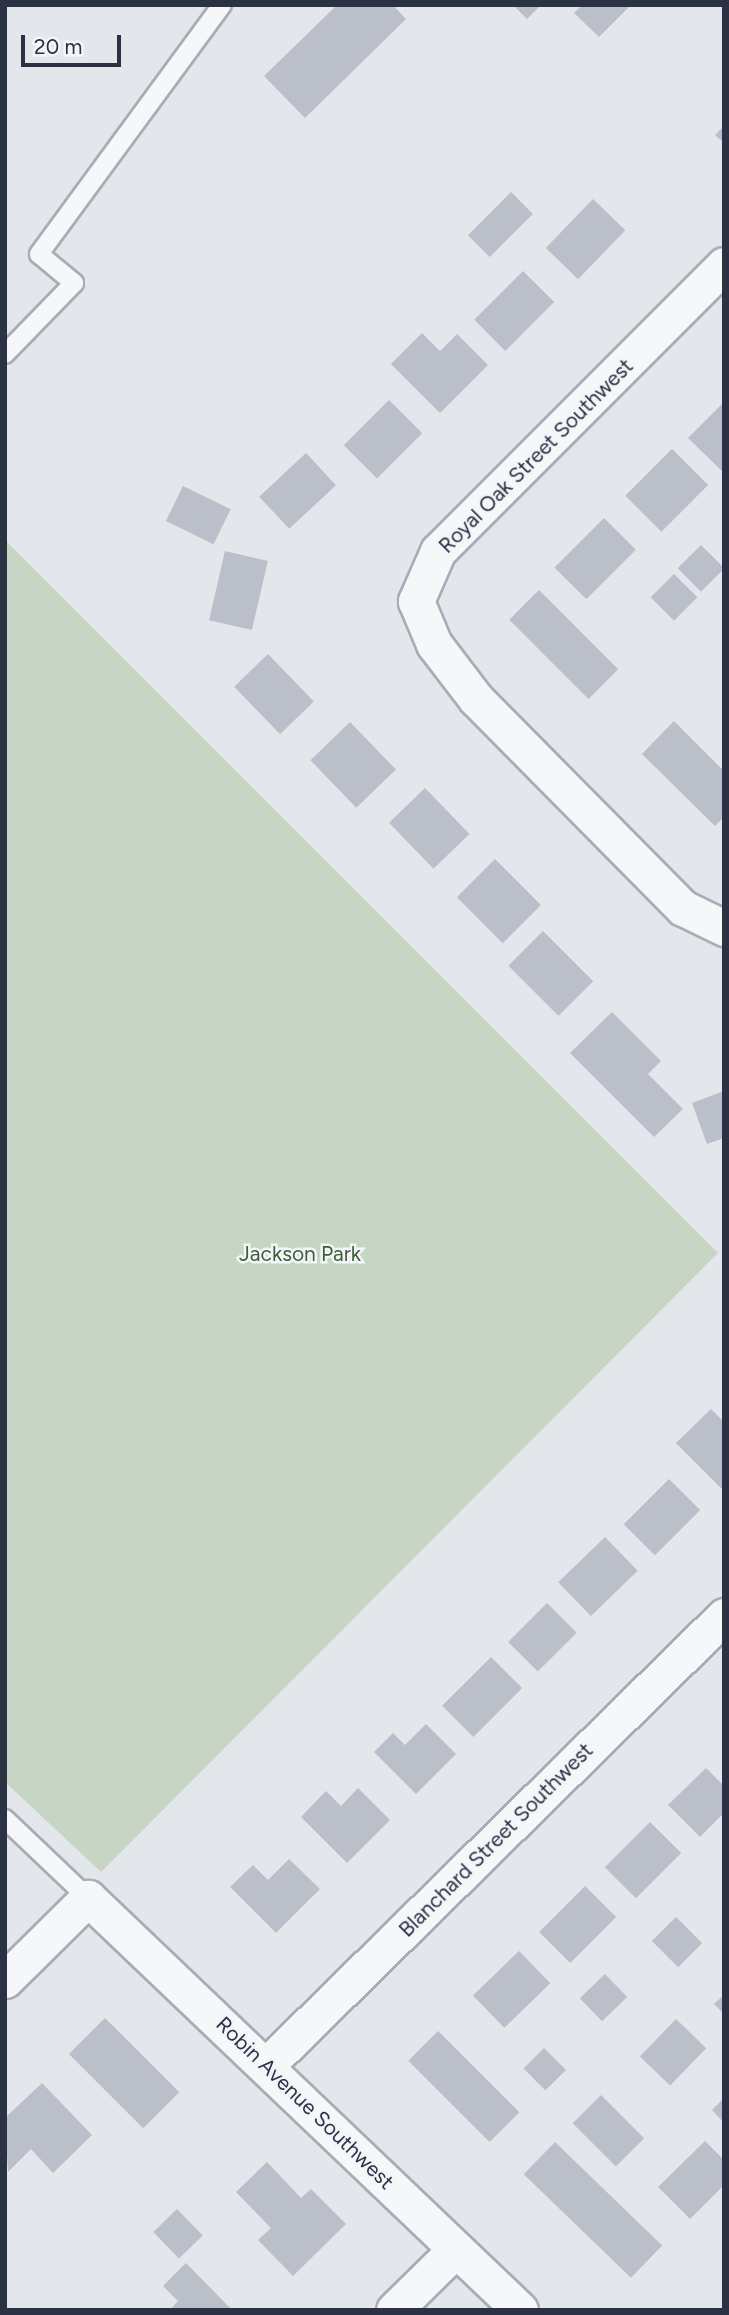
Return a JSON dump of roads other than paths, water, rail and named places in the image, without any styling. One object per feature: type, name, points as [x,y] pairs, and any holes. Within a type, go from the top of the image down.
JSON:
[{"type":"street","name":"Royal Oak Street Southwest","points":[[724,265],[438,551],[416,601],[434,644],[476,699],[682,908],[724,928]]},
{"type":"street","name":"Blanchard Street Southwest","points":[[268,2064],[724,1616]]},
{"type":"street","name":"Robin Avenue Southwest","points":[[88,1898],[268,2064],[520,2310]]},
{"type":"street","points":[[5,1980],[88,1898]]},
{"type":"street","points":[[394,2310],[456,2249]]},
{"type":"lane","points":[[5,355],[74,283],[39,254],[222,5]]},
{"type":"lane","points":[[5,1819],[88,1898]]},
{"type":"park label","name":"Jackson Park","points":[[300,1254]]}]
